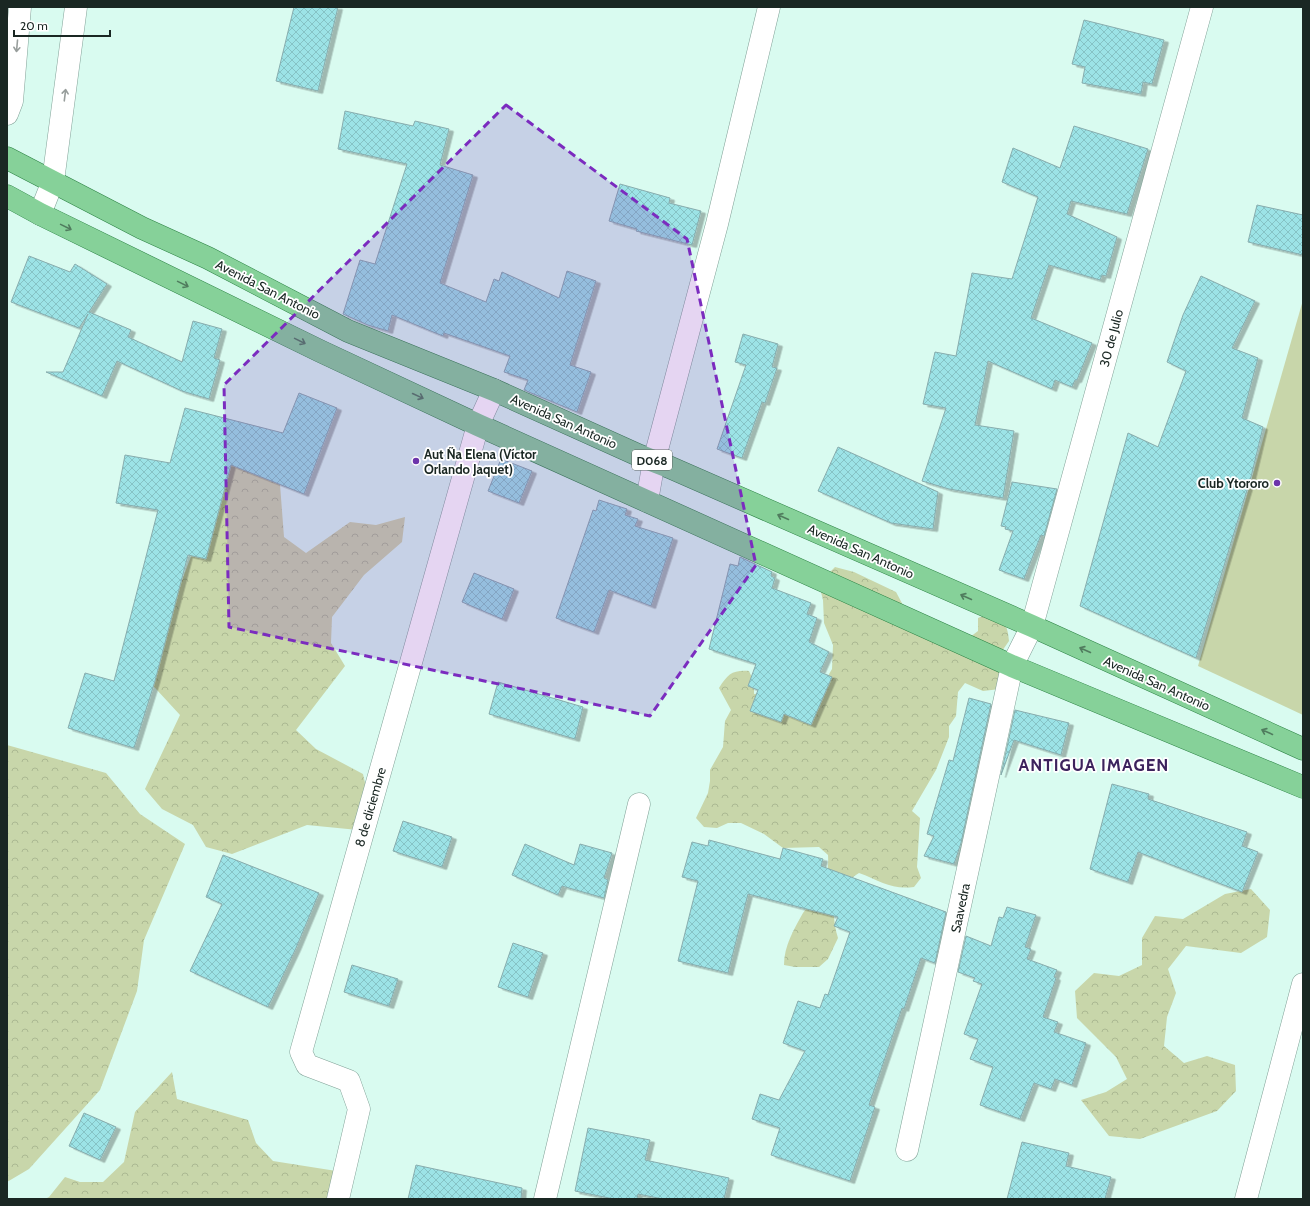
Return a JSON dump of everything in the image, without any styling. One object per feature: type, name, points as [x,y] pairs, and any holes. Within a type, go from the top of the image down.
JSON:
[{"type":"main road","name":"Avenida San Antonio","points":[[7,158],[53,180],[142,228],[208,258],[348,331],[494,390],[1032,626],[1303,748]]},
{"type":"main road","points":[[7,196],[40,214],[320,351],[478,424],[1012,666],[1303,787]]},
{"type":"street","points":[[7,114],[12,101],[20,7]]},
{"type":"street","points":[[40,214],[53,180],[76,7]]},
{"type":"street","points":[[647,501],[654,461],[717,224],[769,7]]},
{"type":"street","name":"30 de Julio","points":[[1012,666],[1032,626],[1202,7]]},
{"type":"street","name":"8 de diciembre","points":[[338,1199],[359,1109],[349,1081],[307,1065],[301,1052],[478,424],[494,390]]},
{"type":"street","name":"Saavedra","points":[[907,1150],[1012,666]]},
{"type":"street","points":[[545,1199],[639,804]]},
{"type":"street","points":[[1246,1199],[1303,984]]},
{"type":"highlighted area","points":[[506,105],[687,239],[756,565],[650,716],[229,627],[224,385]]},
{"type":"green space","name":"Club Ytororo","points":[[1303,300],[1303,715],[1198,666]]},
{"type":"green space","points":[[231,452],[278,458],[284,537],[306,553],[350,522],[376,525],[405,517],[402,542],[364,575],[332,617],[331,643],[345,666],[296,730],[316,749],[363,774],[370,805],[358,830],[307,825],[232,854],[206,847],[193,825],[162,809],[145,789],[180,715],[145,677]]},
{"type":"green space","points":[[835,567],[854,572],[896,592],[904,607],[957,647],[978,631],[978,618],[990,613],[1002,621],[1008,631],[1009,641],[1002,651],[1000,689],[983,691],[965,683],[958,692],[956,716],[949,726],[949,737],[936,770],[912,811],[920,818],[917,867],[921,878],[914,887],[906,888],[892,886],[859,873],[851,878],[844,884],[836,896],[834,918],[838,938],[828,959],[819,967],[795,967],[784,965],[784,958],[788,944],[803,913],[822,888],[828,867],[828,855],[819,847],[783,848],[764,834],[741,823],[728,823],[717,828],[704,827],[696,818],[708,793],[710,770],[723,747],[725,721],[731,710],[719,688],[725,679],[734,672],[749,671],[754,682],[754,694],[802,689],[825,681],[832,669],[833,645],[824,623],[823,600],[820,588],[824,578]]},
{"type":"green space","points":[[7,745],[106,773],[140,814],[185,844],[144,940],[137,991],[100,1090],[29,1169],[7,1182]]},
{"type":"green space","points":[[1251,889],[1270,910],[1267,937],[1241,953],[1186,946],[1168,969],[1176,993],[1167,1017],[1164,1046],[1184,1063],[1207,1056],[1235,1065],[1236,1091],[1217,1111],[1140,1139],[1109,1136],[1081,1100],[1106,1092],[1127,1079],[1116,1057],[1077,1018],[1075,991],[1094,973],[1119,976],[1142,965],[1142,938],[1155,916],[1183,919],[1225,894]]},
{"type":"green space","points":[[172,1072],[177,1099],[248,1120],[256,1143],[273,1161],[349,1173],[341,1196],[321,1199],[45,1199],[49,1197],[65,1177],[80,1182],[103,1182],[124,1162],[135,1112]]},
{"type":"building","points":[[294,7],[338,7],[318,91],[276,81]]},
{"type":"building","points":[[1084,20],[1164,40],[1152,84],[1143,82],[1141,94],[1082,83],[1085,67],[1072,64]]},
{"type":"building","points":[[345,111],[413,126],[415,121],[449,129],[440,165],[473,175],[440,283],[486,302],[494,279],[499,281],[502,272],[559,298],[567,271],[596,281],[570,365],[591,372],[577,412],[524,390],[528,380],[504,372],[510,356],[444,333],[443,336],[392,315],[388,331],[368,325],[343,314],[360,260],[375,264],[407,164],[338,149]]},
{"type":"building","points":[[1074,126],[1148,149],[1127,214],[1071,201],[1067,214],[1117,237],[1106,276],[1102,275],[1100,280],[1049,265],[1031,318],[1092,343],[1077,380],[1075,380],[1072,387],[1055,380],[1052,389],[988,361],[975,425],[1014,431],[1003,498],[949,489],[922,481],[946,408],[923,404],[935,352],[956,356],[972,273],[1012,279],[1038,197],[1002,182],[1013,148],[1060,168]]},
{"type":"building","points":[[620,184],[670,198],[669,203],[701,211],[692,245],[636,231],[637,229],[609,221]]},
{"type":"building","points":[[1257,205],[1303,215],[1303,255],[1248,242]]},
{"type":"building","points":[[29,256],[70,272],[75,264],[107,284],[89,312],[131,330],[128,337],[182,362],[193,321],[222,329],[214,358],[220,360],[209,399],[182,391],[117,361],[102,396],[46,372],[63,372],[88,314],[79,328],[11,302]]},
{"type":"building","points":[[1201,276],[1255,301],[1232,348],[1258,358],[1242,418],[1263,427],[1251,477],[1196,658],[1080,606],[1128,433],[1158,447],[1186,371],[1167,362],[1183,315]]},
{"type":"building","points":[[743,334],[778,344],[772,367],[777,368],[765,403],[762,402],[742,458],[717,449],[746,365],[735,362]]},
{"type":"building","points":[[299,393],[337,408],[304,494],[231,465],[206,559],[188,555],[155,681],[134,748],[68,728],[85,673],[114,681],[158,510],[116,503],[125,455],[170,463],[185,408],[283,433]]},
{"type":"building","points":[[838,447],[938,492],[933,529],[891,523],[818,491]]},
{"type":"building","points":[[501,459],[532,471],[519,503],[488,491]]},
{"type":"building","points":[[1012,482],[1057,489],[1044,536],[1041,535],[1024,579],[999,570],[1013,531],[1005,529],[1006,527],[1001,526]]},
{"type":"building","points":[[599,500],[627,509],[625,515],[638,519],[635,526],[673,538],[651,606],[609,590],[594,632],[556,618],[593,510],[596,511]]},
{"type":"building","points":[[740,557],[772,572],[771,576],[775,578],[772,588],[811,603],[807,614],[817,618],[809,642],[829,652],[820,672],[832,677],[811,725],[784,714],[781,722],[750,711],[758,690],[748,686],[756,664],[709,649],[730,564],[738,566]]},
{"type":"building","points":[[474,573],[514,589],[502,619],[462,602]]},
{"type":"building","points":[[498,682],[583,707],[575,739],[489,714]]},
{"type":"building","points":[[969,698],[991,704],[961,843],[954,864],[924,856],[934,836],[927,834],[949,760],[953,761]]},
{"type":"building","points":[[1015,710],[1069,723],[1061,755],[1014,740],[1001,775]]},
{"type":"building","points":[[1112,784],[1149,794],[1148,799],[1247,832],[1242,846],[1258,852],[1242,892],[1138,852],[1128,882],[1090,869]]},
{"type":"building","points":[[403,821],[452,837],[442,867],[393,851]]},
{"type":"building","points":[[709,840],[780,859],[783,848],[823,859],[821,866],[946,912],[935,963],[921,958],[904,1009],[902,1008],[869,1105],[875,1107],[850,1181],[771,1155],[780,1128],[752,1119],[760,1094],[779,1100],[805,1051],[783,1043],[798,1001],[820,1008],[825,994],[828,995],[850,932],[834,926],[838,917],[748,894],[728,973],[678,961],[698,881],[682,877],[692,842],[708,846]]},
{"type":"building","points":[[525,844],[574,865],[580,844],[612,853],[604,878],[608,880],[604,898],[562,886],[558,895],[512,875]]},
{"type":"building","points":[[223,855],[319,893],[296,948],[268,1007],[190,971],[222,904],[206,897]]},
{"type":"building","points":[[1007,907],[1036,915],[1025,947],[1031,949],[1027,959],[1057,970],[1054,977],[1056,978],[1043,1017],[1058,1022],[1054,1032],[1086,1043],[1072,1085],[1055,1079],[1051,1089],[1034,1083],[1020,1119],[980,1105],[993,1067],[970,1059],[978,1039],[964,1034],[982,984],[973,981],[975,978],[958,972],[966,936],[991,946],[999,917],[1003,918]]},
{"type":"building","points":[[513,943],[543,953],[528,997],[498,987]]},
{"type":"building","points":[[352,965],[398,979],[389,1006],[344,992]]},
{"type":"building","points":[[84,1113],[116,1127],[100,1160],[69,1146]]},
{"type":"building","points":[[588,1128],[650,1140],[645,1160],[729,1178],[724,1199],[663,1199],[638,1194],[637,1199],[614,1199],[575,1191]]},
{"type":"building","points":[[1022,1142],[1069,1153],[1066,1166],[1111,1177],[1105,1199],[1007,1199]]},
{"type":"building","points":[[416,1165],[522,1188],[521,1199],[408,1199]]},
{"type":"place","name":"Aut Ña Elena (Víctor Orlando Jaquet)","points":[[416,461]]},
{"type":"place","name":"Club Ytororo","points":[[1277,483]]},
{"type":"district","name":"ANTIGUA IMAGEN","points":[[1094,765]]}]
